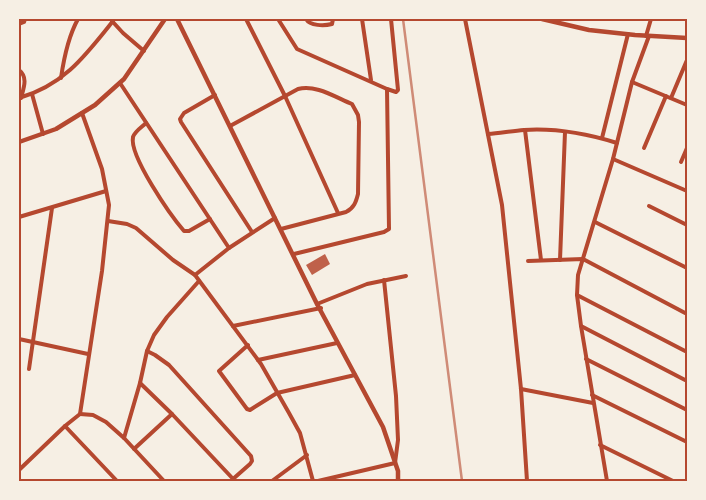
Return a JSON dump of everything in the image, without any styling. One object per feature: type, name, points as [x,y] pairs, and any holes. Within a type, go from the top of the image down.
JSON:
[{"type":"street","points":[[19,24],[26,19]]},
{"type":"street","points":[[61,78],[63,60],[78,19]]},
{"type":"street","points":[[19,142],[56,129],[95,105],[120,83],[165,19]]},
{"type":"street","points":[[177,19],[337,343],[383,427],[395,463],[398,481]]},
{"type":"street","points":[[246,19],[285,96],[338,213]]},
{"type":"street","points":[[278,19],[297,49],[396,92],[398,90],[392,19]]},
{"type":"street","points":[[306,19],[312,24],[329,25],[332,24],[333,19]]},
{"type":"street","points":[[362,19],[371,80]]},
{"type":"street","points":[[465,19],[502,205],[521,390],[527,481]]},
{"type":"street","points":[[542,19],[589,30],[687,38]]},
{"type":"street","points":[[606,481],[581,326],[577,295],[578,275],[613,159],[632,82],[651,19]]},
{"type":"street","points":[[20,98],[32,94],[61,78],[78,64],[112,20],[123,33],[144,51]]},
{"type":"street","points":[[602,138],[628,34]]},
{"type":"street","points":[[671,98],[687,60]]},
{"type":"street","points":[[19,70],[23,73],[25,79],[20,98]]},
{"type":"street","points":[[632,82],[687,105]]},
{"type":"street","points":[[120,83],[229,248]]},
{"type":"street","points":[[230,126],[298,89],[306,87],[352,104],[356,109],[359,122],[358,194],[356,203],[351,209],[281,229]]},
{"type":"street","points":[[294,254],[384,232],[389,229],[387,89]]},
{"type":"street","points":[[32,94],[43,134]]},
{"type":"street","points":[[215,95],[184,113],[180,119],[252,232]]},
{"type":"street","points":[[644,148],[666,96]]},
{"type":"street","points":[[80,414],[102,271],[109,206],[102,170],[82,113]]},
{"type":"street","points":[[146,123],[135,134],[133,140],[142,168],[150,182],[184,231],[189,231],[210,218]]},
{"type":"street","points":[[488,134],[525,130],[564,132],[602,138],[617,143]]},
{"type":"street","points":[[525,130],[541,260]]},
{"type":"street","points":[[560,260],[564,132]]},
{"type":"street","points":[[681,162],[687,148]]},
{"type":"street","points":[[613,159],[687,191]]},
{"type":"street","points":[[19,217],[106,191]]},
{"type":"street","points":[[649,206],[687,225]]},
{"type":"street","points":[[29,369],[52,208]]},
{"type":"street","points":[[195,275],[229,248],[275,218]]},
{"type":"street","points":[[108,222],[127,224],[136,228],[200,281],[258,360],[300,433],[313,481]]},
{"type":"street","points":[[595,222],[687,268]]},
{"type":"street","points":[[528,261],[583,259],[687,314]]},
{"type":"street","points":[[232,326],[319,306],[366,284],[406,276]]},
{"type":"street","points":[[384,280],[397,404],[398,440],[395,463]]},
{"type":"street","points":[[124,438],[147,351],[154,335],[167,317],[200,281]]},
{"type":"street","points":[[577,295],[687,352]]},
{"type":"street","points":[[581,326],[687,381]]},
{"type":"street","points":[[19,339],[88,354]]},
{"type":"street","points":[[258,360],[337,343]]},
{"type":"street","points":[[248,345],[219,369],[219,373],[247,409],[253,409],[277,394],[355,375]]},
{"type":"street","points":[[140,383],[234,480],[250,464],[252,461],[251,456],[169,365],[147,351]]},
{"type":"street","points":[[586,359],[687,410]]},
{"type":"street","points":[[521,390],[594,403]]},
{"type":"street","points":[[592,395],[687,442]]},
{"type":"street","points":[[19,470],[64,426],[80,414],[93,415],[106,422],[124,438],[164,481]]},
{"type":"street","points":[[134,449],[172,414]]},
{"type":"street","points":[[64,426],[117,481]]},
{"type":"street","points":[[600,445],[673,481]]},
{"type":"street","points":[[272,481],[307,455]]},
{"type":"street","points":[[318,481],[395,463]]},
{"type":"building","points":[[325,254],[330,264],[312,275],[306,265]]},
{"type":"railway","points":[[403,19],[462,481]]}]
